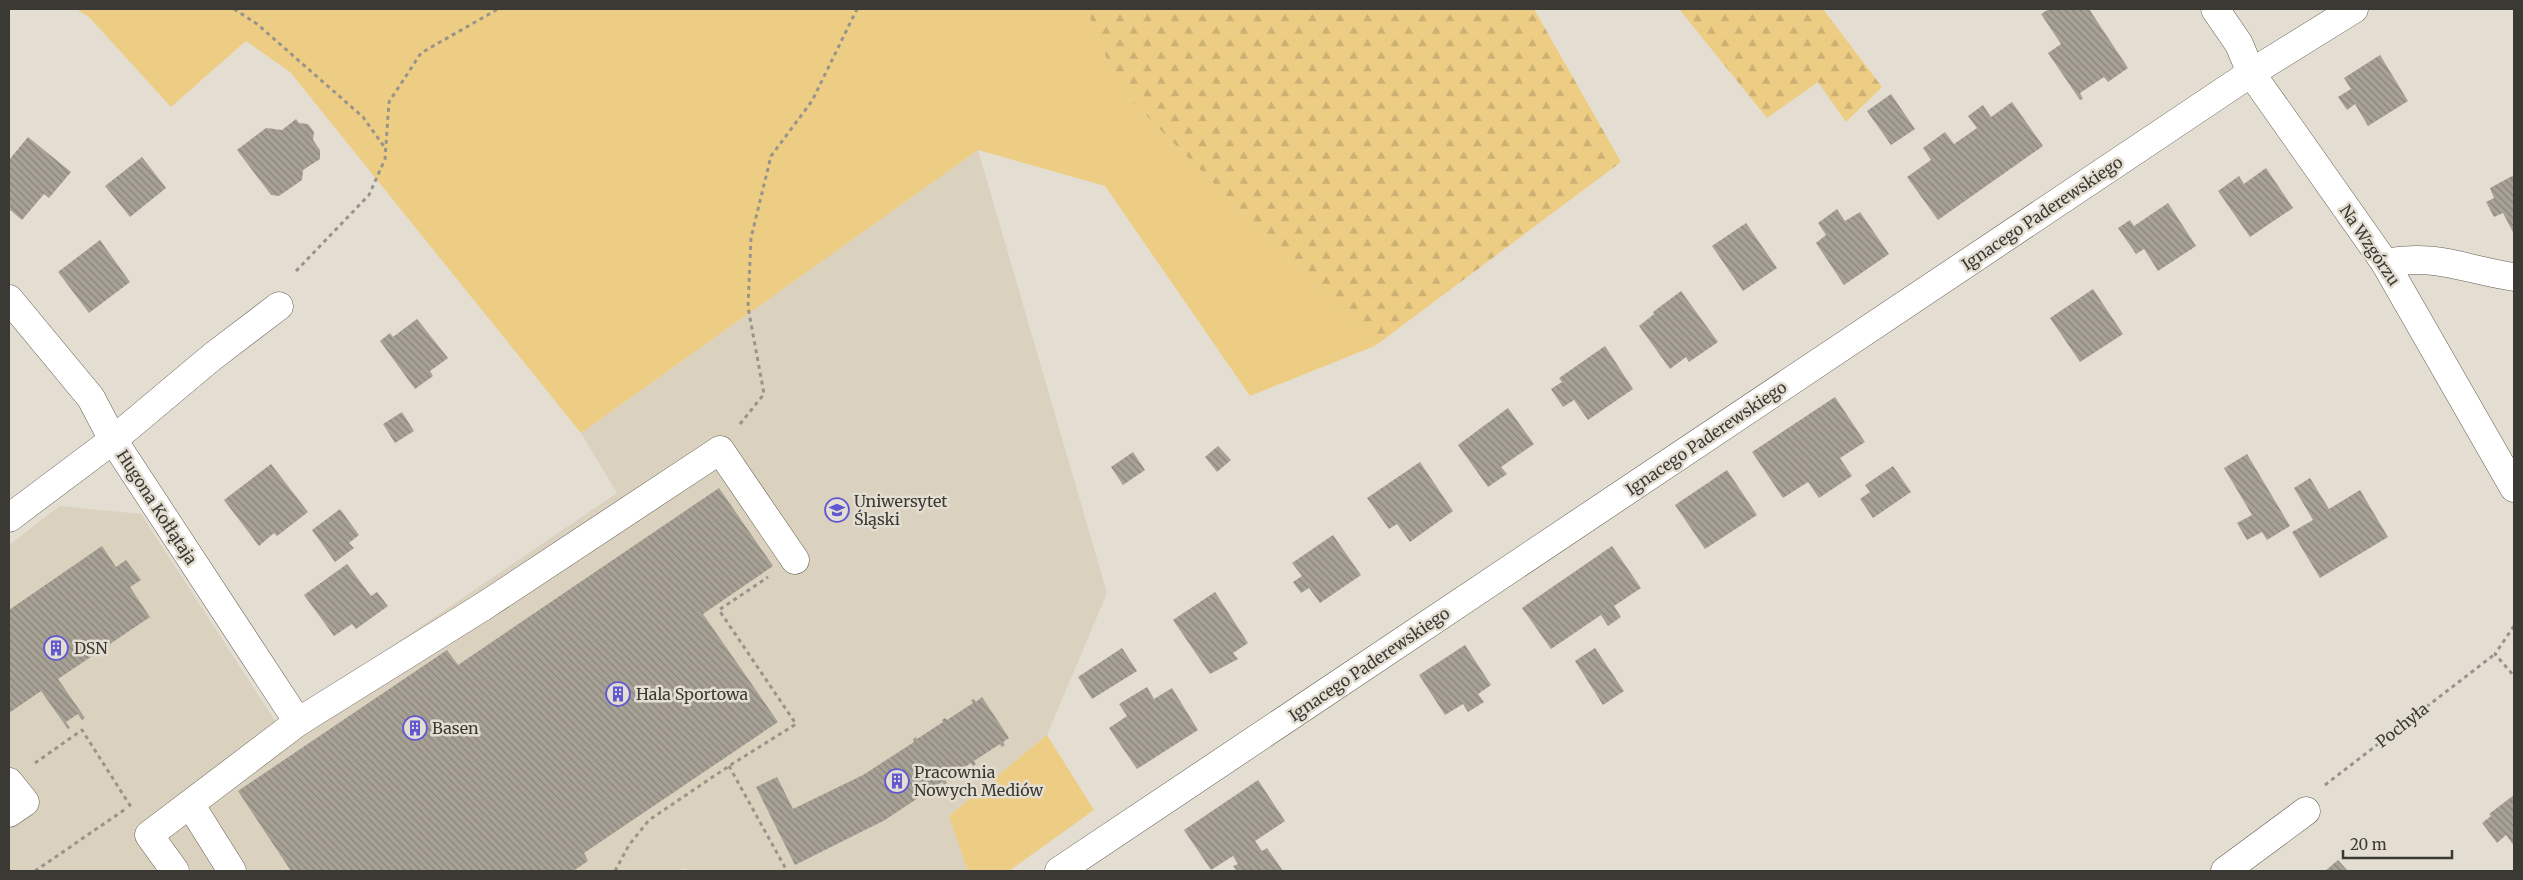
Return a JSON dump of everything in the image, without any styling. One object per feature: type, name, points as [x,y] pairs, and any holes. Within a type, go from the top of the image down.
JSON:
[{"type":"street","name":"Na Wzgórzu","points":[[2215,9],[2239,44],[2251,73],[2385,263],[2514,488]]},
{"type":"street","name":"Ignacego Paderewskiego","points":[[1059,871],[1086,864],[2251,73],[2354,9]]},
{"type":"street","points":[[2385,263],[2406,259],[2446,261],[2514,277]]},
{"type":"street","name":"Hugona Kołłątaja","points":[[9,299],[91,398],[113,440],[298,722]]},
{"type":"street","points":[[9,518],[113,440],[212,357],[279,306]]},
{"type":"street","points":[[175,871],[149,835],[298,722],[484,606],[720,450],[795,560]]},
{"type":"street","points":[[9,782],[25,802],[9,813]]},
{"type":"street","points":[[2225,871],[2312,801]]},
{"type":"street","points":[[190,804],[232,871]]},
{"type":"path","points":[[234,9],[257,24],[363,117],[386,149]]},
{"type":"path","points":[[296,271],[369,195],[385,159],[389,102],[421,53],[498,9]]},
{"type":"path","points":[[720,450],[764,394],[748,307],[751,238],[771,156],[812,101],[857,9]]},
{"type":"path","points":[[615,871],[629,845],[649,820],[796,724],[719,610],[750,588]]},
{"type":"path","points":[[2514,626],[2495,654],[2514,676]]},
{"type":"path","name":"Pochyła","points":[[2312,801],[2495,654]]},
{"type":"path","points":[[33,764],[82,730],[149,835]]},
{"type":"path","points":[[729,766],[787,871]]},
{"type":"shaded area","name":"Uniwersytet Śląski","points":[[978,150],[1107,593],[1047,735],[949,816],[968,871],[686,871],[684,868],[679,871],[9,871],[9,545],[60,506],[141,514],[277,724],[617,493],[581,433]]},
{"type":"green space","points":[[76,9],[1086,9],[1119,88],[1375,346],[1250,396],[1105,186],[978,150],[581,433],[290,72],[246,41],[171,107],[89,17]]},
{"type":"green space","points":[[1086,9],[1534,9],[1621,162],[1375,346],[1119,88]]},
{"type":"green space","points":[[1679,9],[1823,9],[1882,87],[1846,122],[1818,82],[1767,118]]},
{"type":"green space","points":[[1047,735],[1094,810],[1009,871],[968,871],[949,816]]},
{"type":"building","points":[[2049,9],[2089,9],[2128,68],[2108,82],[2104,77],[2080,93],[2083,99],[2080,100],[2048,53],[2061,44],[2041,14]]},
{"type":"building","points":[[2380,55],[2408,101],[2368,126],[2355,104],[2347,110],[2338,97],[2351,89],[2344,78]]},
{"type":"building","points":[[1891,94],[1915,129],[1891,145],[1867,111]]},
{"type":"building","points":[[2012,102],[2043,146],[1938,220],[1907,177],[1931,160],[1923,148],[1945,132],[1954,144],[1977,128],[1968,116],[1983,105],[1991,117]]},
{"type":"building","points":[[296,119],[299,123],[308,124],[314,132],[313,140],[320,150],[320,159],[303,170],[302,180],[279,196],[271,195],[237,150],[266,128],[282,130]]},
{"type":"building","points":[[28,137],[71,172],[49,198],[44,194],[22,220],[9,209],[9,160]]},
{"type":"building","points":[[142,157],[166,188],[130,217],[105,186]]},
{"type":"building","points":[[2266,168],[2293,208],[2250,237],[2218,191],[2239,176],[2244,184]]},
{"type":"building","points":[[2514,175],[2514,234],[2503,213],[2494,217],[2486,202],[2494,198],[2490,188]]},
{"type":"building","points":[[2168,203],[2196,246],[2158,271],[2144,249],[2136,254],[2118,228],[2130,220],[2134,226]]},
{"type":"building","points":[[1837,209],[1845,221],[1860,212],[1889,254],[1844,285],[1816,243],[1826,235],[1818,223]]},
{"type":"building","points":[[1746,223],[1777,268],[1743,291],[1712,246]]},
{"type":"building","points":[[100,240],[130,282],[89,313],[58,272]]},
{"type":"building","points":[[2093,289],[2123,334],[2080,362],[2050,318]]},
{"type":"building","points":[[1681,291],[1718,342],[1689,362],[1686,357],[1670,369],[1639,326],[1654,314],[1653,312]]},
{"type":"building","points":[[417,319],[448,358],[430,371],[433,376],[415,389],[380,341],[390,333],[393,337]]},
{"type":"building","points":[[1605,346],[1633,389],[1588,420],[1574,400],[1563,407],[1551,389],[1562,382],[1559,378]]},
{"type":"building","points":[[1835,397],[1865,442],[1840,458],[1852,476],[1819,498],[1808,482],[1783,498],[1752,452]]},
{"type":"building","points":[[1508,408],[1534,444],[1501,467],[1507,474],[1488,487],[1458,445]]},
{"type":"building","points":[[402,412],[414,431],[395,443],[383,424]]},
{"type":"building","points":[[1218,446],[1231,460],[1217,472],[1205,457]]},
{"type":"building","points":[[1133,452],[1145,470],[1123,485],[1111,467]]},
{"type":"building","points":[[2247,454],[2290,526],[2267,540],[2262,532],[2247,540],[2237,523],[2252,515],[2224,468]]},
{"type":"building","points":[[1420,462],[1453,511],[1410,542],[1397,524],[1389,529],[1367,498]]},
{"type":"building","points":[[271,464],[308,512],[277,536],[274,533],[259,546],[224,500]]},
{"type":"building","points":[[1893,466],[1911,492],[1873,518],[1860,499],[1870,492],[1865,485]]},
{"type":"building","points":[[1727,470],[1757,515],[1705,549],[1675,505]]},
{"type":"building","points":[[2310,478],[2329,509],[2360,490],[2388,537],[2320,578],[2292,532],[2313,520],[2294,488]]},
{"type":"building","points":[[719,488],[773,566],[703,614],[778,722],[584,853],[588,861],[573,871],[291,871],[238,791],[447,650],[458,665]]},
{"type":"building","points":[[340,509],[359,535],[349,543],[354,548],[335,562],[312,530]]},
{"type":"building","points":[[1333,535],[1361,575],[1320,603],[1309,588],[1301,593],[1293,582],[1302,576],[1292,563]]},
{"type":"building","name":"DSN","points":[[102,546],[116,567],[126,560],[141,580],[130,587],[150,617],[58,679],[85,718],[82,720],[78,714],[66,722],[70,728],[68,729],[41,691],[9,713],[9,610]]},
{"type":"building","points":[[1612,546],[1641,588],[1614,606],[1621,617],[1608,626],[1601,615],[1551,649],[1522,608]]},
{"type":"building","points":[[347,564],[371,596],[377,592],[388,606],[356,629],[352,624],[334,636],[304,595]]},
{"type":"building","points":[[1215,592],[1248,643],[1233,653],[1238,659],[1210,674],[1173,620]]},
{"type":"building","points":[[1465,645],[1491,685],[1478,694],[1484,702],[1468,712],[1463,704],[1445,715],[1419,675]]},
{"type":"building","points":[[1122,648],[1137,671],[1092,699],[1078,677]]},
{"type":"building","points":[[1595,648],[1624,691],[1603,705],[1575,661]]},
{"type":"building","points":[[1147,687],[1154,699],[1172,688],[1198,730],[1137,769],[1109,728],[1127,716],[1119,704]]},
{"type":"building","name":"Pracownia Nowych Mediów","points":[[982,697],[1009,738],[1003,742],[1005,745],[1002,747],[1000,744],[974,761],[976,764],[973,766],[971,763],[945,780],[947,783],[944,785],[942,782],[885,820],[795,865],[756,787],[777,777],[793,809],[863,775],[914,742],[913,739],[916,737],[917,739],[943,722],[942,720],[945,718],[947,720],[973,703],[971,700],[974,699],[976,702]]},
{"type":"building","points":[[1258,780],[1285,821],[1255,841],[1262,851],[1267,848],[1283,871],[1237,871],[1233,866],[1238,864],[1233,856],[1211,870],[1184,830]]},
{"type":"building","points":[[2514,795],[2514,846],[2506,835],[2497,843],[2482,823],[2491,816],[2489,814]]},
{"type":"building","points":[[2338,860],[2348,871],[2325,871]]},
{"type":"place","name":"Uniwersytet Śląski","points":[[837,510]]},
{"type":"place","name":"DSN","points":[[56,648]]},
{"type":"place","name":"Hala Sportowa","points":[[618,694]]},
{"type":"place","name":"Basen","points":[[415,728]]},
{"type":"place","name":"Pracownia Nowych Mediów","points":[[897,781]]}]
